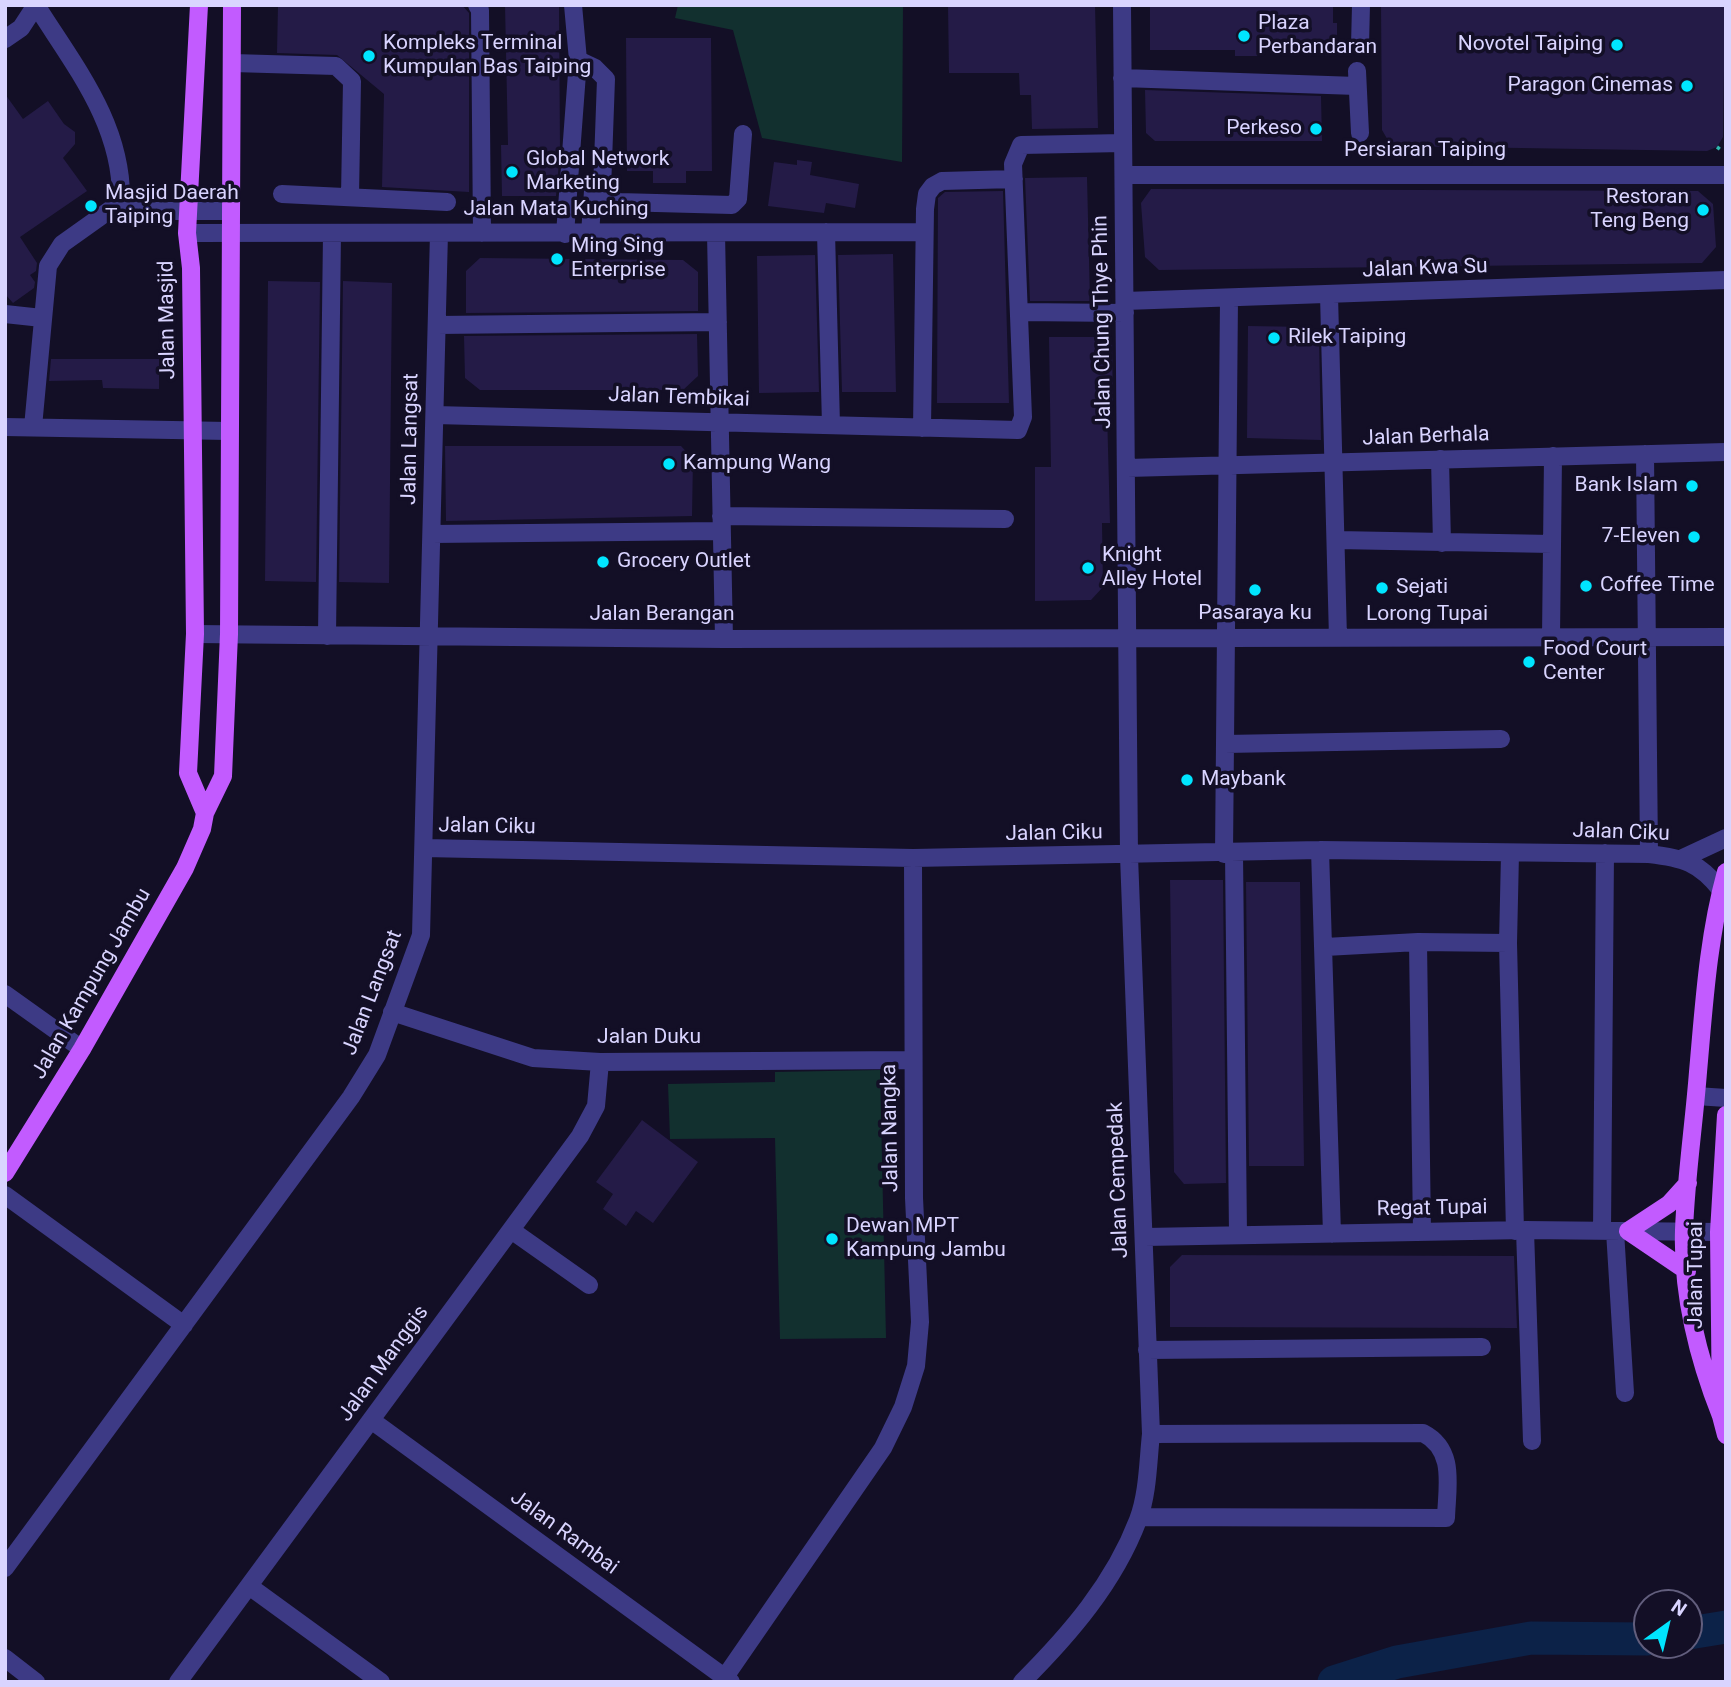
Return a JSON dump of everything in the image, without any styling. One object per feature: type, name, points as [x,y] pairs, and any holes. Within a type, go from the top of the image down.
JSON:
[{"type":"main road","name":"Jalan Masjid","points":[[195,634],[191,268],[187,233],[199,5]]},
{"type":"main road","points":[[229,634],[232,5]]},
{"type":"main road","points":[[195,634],[188,773],[205,813]]},
{"type":"main road","name":"Jalan Kampung Jambu","points":[[5,1173],[82,1049],[185,868],[202,829],[205,813],[223,776],[229,634]]},
{"type":"main road","points":[[1721,1416],[1701,1366],[1684,1233],[1707,972],[1723,881]]},
{"type":"main road","name":"Jalan Tupai","points":[[1726,1115],[1719,1232],[1723,1334],[1721,1416],[1726,1435]]},
{"type":"main road","points":[[1615,1231],[1669,1205],[1688,1183]]},
{"type":"main road","points":[[1615,1231],[1687,1271]]},
{"type":"street","points":[[5,39],[21,29],[36,5],[106,119],[122,174],[121,202]]},
{"type":"street","points":[[477,5],[480,10],[482,233]]},
{"type":"street","points":[[565,234],[578,60],[573,5]]},
{"type":"street","name":"Jalan Chung Thye Phin","points":[[1122,5],[1129,638]]},
{"type":"street","points":[[1360,46],[1361,5]]},
{"type":"street","points":[[578,60],[595,68],[606,79],[602,190]]},
{"type":"street","points":[[233,63],[336,66],[352,80],[350,196]]},
{"type":"street","points":[[1122,78],[1357,78],[1360,133]]},
{"type":"street","points":[[590,234],[593,191],[602,190],[618,202],[732,205],[738,199],[743,134]]},
{"type":"street","points":[[1019,312],[1013,164],[1021,145],[1124,143]]},
{"type":"street","name":"Persiaran Taiping","points":[[1124,175],[1726,175]]},
{"type":"street","points":[[922,428],[924,232],[928,194],[933,186],[942,181],[1014,179]]},
{"type":"street","points":[[282,194],[447,202]]},
{"type":"street","points":[[121,202],[137,210],[230,211]]},
{"type":"street","points":[[33,427],[41,318],[48,266],[62,244],[121,202]]},
{"type":"street","points":[[826,232],[831,425]]},
{"type":"street","name":"Jalan Mata Kuching","points":[[187,233],[924,232]]},
{"type":"street","points":[[327,636],[331,233]]},
{"type":"street","name":"Jalan Langsat","points":[[5,1568],[351,1097],[377,1055],[421,935],[439,233]]},
{"type":"street","points":[[716,233],[723,639]]},
{"type":"street","name":"Jalan Kwa Su","points":[[1019,312],[1229,298],[1726,280]]},
{"type":"street","points":[[1329,295],[1336,462],[1338,638]]},
{"type":"street","points":[[1229,298],[1225,744],[1238,1235]]},
{"type":"street","name":"Jalan Tembikai","points":[[435,415],[1018,429],[1023,416],[1019,312]]},
{"type":"street","points":[[5,314],[41,318]]},
{"type":"street","points":[[437,325],[718,322]]},
{"type":"street","points":[[5,427],[228,431]]},
{"type":"street","name":"Jalan Berhala","points":[[1127,468],[1726,452]]},
{"type":"street","points":[[1645,454],[1649,854]]},
{"type":"street","points":[[1552,637],[1553,456]]},
{"type":"street","points":[[1440,459],[1442,543]]},
{"type":"street","points":[[432,534],[721,524],[1005,519]]},
{"type":"street","points":[[1337,540],[1552,544]]},
{"type":"street","name":"Jalan Berangan","points":[[195,634],[723,639],[1129,638]]},
{"type":"street","name":"Lorong Tupai","points":[[1129,638],[1726,637]]},
{"type":"street","name":"Jalan Cempedak","points":[[1022,1682],[1083,1616],[1120,1557],[1139,1517],[1151,1434],[1129,856],[1129,638]]},
{"type":"street","points":[[1225,744],[1501,739]]},
{"type":"street","points":[[1683,858],[1726,838]]},
{"type":"street","name":"Jalan Ciku","points":[[424,848],[913,858],[1129,856],[1321,850],[1605,853],[1683,858]]},
{"type":"street","points":[[1321,850],[1332,1234]]},
{"type":"street","points":[[1605,853],[1615,1231],[1625,1393]]},
{"type":"street","points":[[1510,854],[1508,943],[1532,1441]]},
{"type":"street","name":"Jalan Nangka","points":[[728,1679],[883,1448],[903,1407],[916,1366],[920,1322],[912,1060],[913,858]]},
{"type":"street","points":[[1683,858],[1712,878],[1723,881]]},
{"type":"street","points":[[1325,947],[1418,942],[1508,943]]},
{"type":"street","points":[[1418,942],[1422,1233]]},
{"type":"street","points":[[5,994],[82,1049]]},
{"type":"street","name":"Jalan Duku","points":[[392,1012],[533,1058],[600,1062],[912,1060]]},
{"type":"street","name":"Jalan Manggis","points":[[177,1682],[580,1136],[596,1106],[600,1062]]},
{"type":"street","points":[[1696,1096],[1726,1098]]},
{"type":"street","points":[[5,1195],[184,1325]]},
{"type":"street","points":[[511,1230],[589,1285]]},
{"type":"street","name":"Regat Tupai","points":[[1145,1237],[1520,1231],[1719,1232]]},
{"type":"street","points":[[1147,1350],[1482,1347]]},
{"type":"street","name":"Jalan Rambai","points":[[371,1420],[728,1679]]},
{"type":"street","points":[[1139,1517],[1446,1518],[1445,1453],[1435,1440],[1423,1433],[1151,1434]]},
{"type":"street","points":[[249,1586],[381,1682]]},
{"type":"street","points":[[5,1658],[36,1682]]},
{"type":"green space","points":[[678,5],[903,5],[902,162],[762,138],[733,30],[675,18]]},
{"type":"green space","points":[[880,1070],[886,1338],[780,1339],[775,1138],[670,1139],[668,1084],[775,1082],[775,1072]]},
{"type":"building","points":[[278,5],[462,5],[469,13],[469,192],[382,187],[384,94],[337,55],[277,53]]},
{"type":"building","points":[[505,5],[559,5],[560,151],[556,196],[502,196],[501,145],[508,145]]},
{"type":"building","points":[[948,5],[1095,5],[1098,128],[1032,129],[1031,95],[1020,95],[1019,73],[949,73]]},
{"type":"building","name":"Plaza Perbandaran","points":[[1150,5],[1333,5],[1333,23],[1337,23],[1337,56],[1313,55],[1312,50],[1260,50],[1260,56],[1235,56],[1235,50],[1150,50]]},
{"type":"building","points":[[1381,5],[1725,5],[1723,137],[1717,147],[1707,151],[1396,146],[1389,142],[1382,130]]},
{"type":"building","points":[[626,38],[711,38],[712,171],[686,171],[686,183],[653,183],[653,171],[627,171]]},
{"type":"building","points":[[1145,90],[1321,96],[1322,141],[1155,141],[1146,133]]},
{"type":"building","points":[[5,94],[23,119],[48,101],[64,124],[75,132],[75,144],[63,158],[87,191],[20,237],[37,263],[36,271],[30,275],[35,282],[34,288],[13,303],[5,294]]},
{"type":"building","points":[[797,160],[812,162],[810,175],[859,184],[855,208],[826,203],[824,213],[768,206],[774,162],[797,165]]},
{"type":"building","points":[[1087,177],[1090,301],[1030,301],[1025,178]]},
{"type":"building","points":[[1151,189],[1698,191],[1713,204],[1716,247],[1702,263],[1159,270],[1145,257],[1141,203]]},
{"type":"building","points":[[1003,191],[1009,403],[937,403],[938,198],[945,192]]},
{"type":"building","points":[[893,254],[896,392],[842,392],[838,255]]},
{"type":"building","points":[[815,255],[819,392],[759,393],[757,256]]},
{"type":"building","points":[[480,258],[683,260],[698,272],[698,311],[466,313],[466,271]]},
{"type":"building","points":[[268,281],[320,282],[316,582],[265,581]]},
{"type":"building","points":[[343,281],[392,283],[389,583],[339,582]]},
{"type":"building","points":[[1248,326],[1308,327],[1319,336],[1321,440],[1247,438]]},
{"type":"building","points":[[697,334],[698,376],[683,390],[480,390],[465,378],[464,336]]},
{"type":"building","points":[[1049,337],[1112,337],[1113,411],[1107,411],[1110,523],[1102,523],[1103,587],[1091,600],[1035,601],[1035,467],[1051,467]]},
{"type":"building","points":[[51,359],[159,359],[159,389],[103,388],[102,380],[49,381]]},
{"type":"building","points":[[445,446],[681,446],[693,459],[692,516],[446,521]]},
{"type":"building","points":[[1170,880],[1223,880],[1226,1183],[1184,1184],[1174,1172]]},
{"type":"building","points":[[1246,882],[1300,882],[1304,1166],[1249,1166]]},
{"type":"building","points":[[642,1120],[698,1162],[653,1223],[636,1211],[626,1226],[603,1209],[613,1194],[596,1182]]},
{"type":"building","points":[[1182,1255],[1514,1256],[1517,1328],[1170,1327],[1170,1267]]},
{"type":"waterway","points":[[1703,1631],[1726,1627]]},
{"type":"waterway","points":[[1334,1682],[1397,1662],[1531,1638],[1633,1639]]},
{"type":"place","name":"Plaza Perbandaran","points":[[1244,36]]},
{"type":"place","name":"Novotel Taiping","points":[[1617,45]]},
{"type":"place","name":"Kompleks Terminal Kumpulan Bas Taiping","points":[[369,56]]},
{"type":"place","name":"Paragon Cinemas","points":[[1687,86]]},
{"type":"place","name":"Perkeso","points":[[1316,129]]},
{"type":"place","name":"Global Network Marketing","points":[[512,172]]},
{"type":"place","name":"Masjid Daerah Taiping","points":[[91,206]]},
{"type":"place","name":"Restoran Teng Beng","points":[[1703,210]]},
{"type":"place","name":"Ming Sing Enterprise","points":[[557,259]]},
{"type":"place","name":"Rilek Taiping","points":[[1274,338]]},
{"type":"place","name":"Kampung Wang","points":[[669,464]]},
{"type":"place","name":"Bank Islam","points":[[1692,486]]},
{"type":"place","name":"7-Eleven","points":[[1694,537]]},
{"type":"place","name":"Grocery Outlet","points":[[603,562]]},
{"type":"place","name":"Knight Alley Hotel","points":[[1088,568]]},
{"type":"place","name":"Coffee Time","points":[[1586,586]]},
{"type":"place","name":"Sejati","points":[[1382,588]]},
{"type":"place","name":"Pasaraya ku","points":[[1255,590]]},
{"type":"place","name":"Food Court Center","points":[[1529,662]]},
{"type":"place","name":"Maybank","points":[[1187,780]]},
{"type":"place","name":"Dewan MPT Kampung Jambu","points":[[832,1239]]}]
